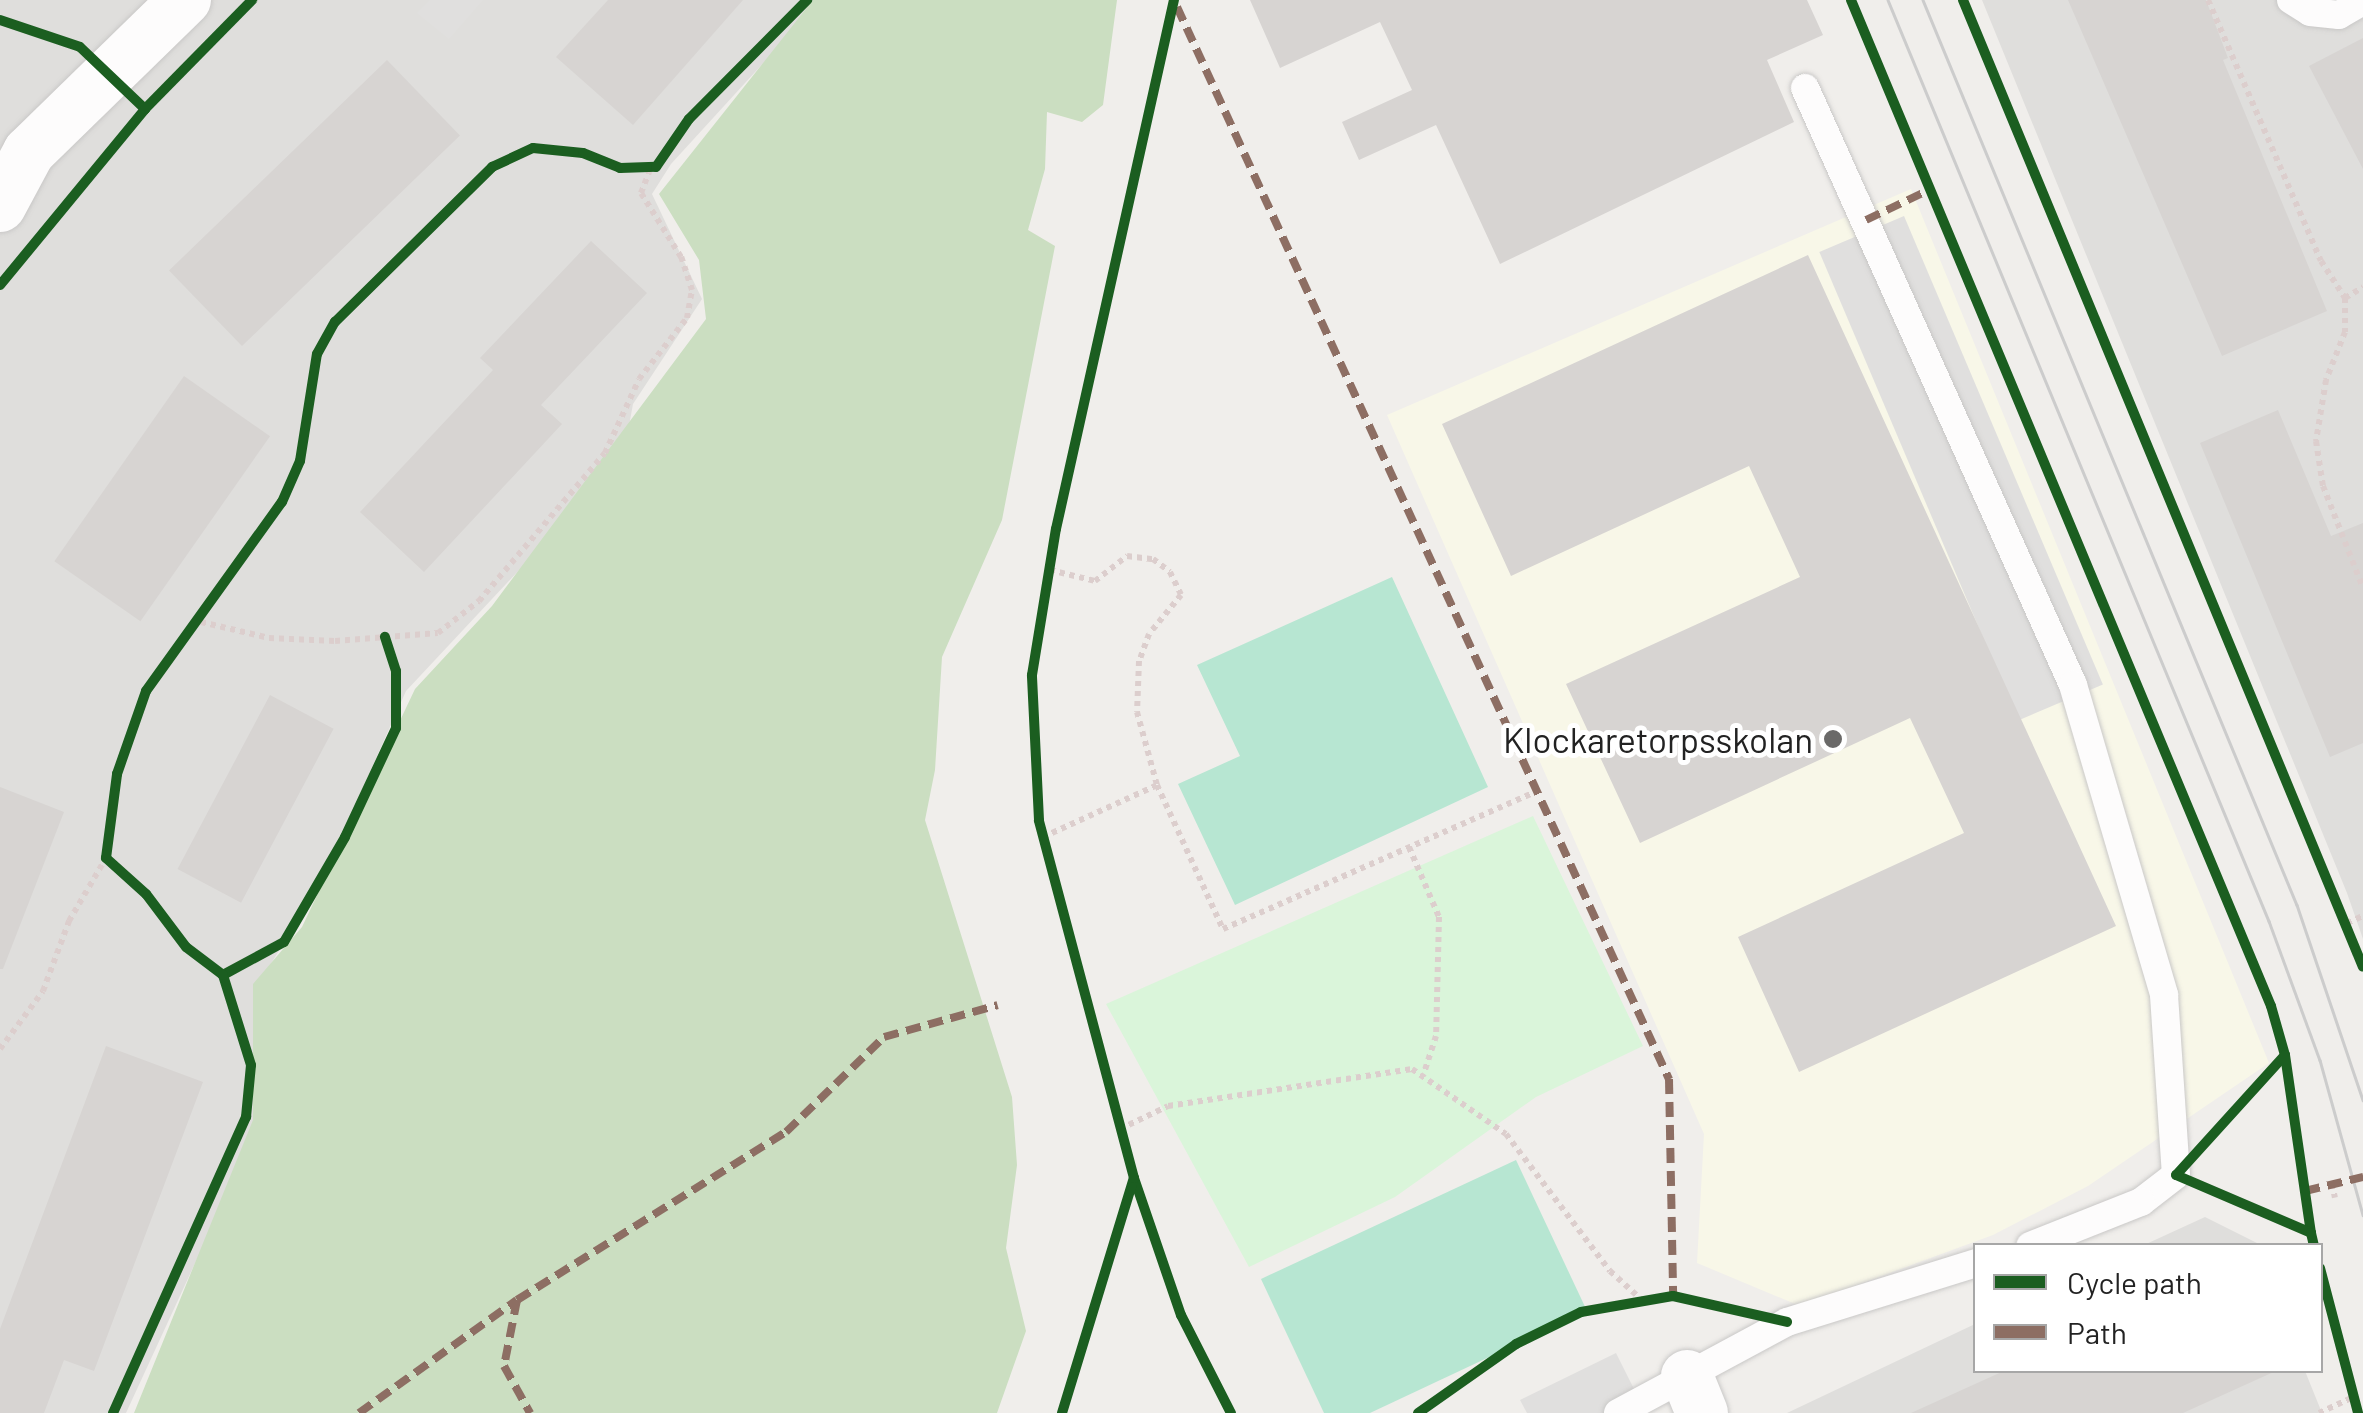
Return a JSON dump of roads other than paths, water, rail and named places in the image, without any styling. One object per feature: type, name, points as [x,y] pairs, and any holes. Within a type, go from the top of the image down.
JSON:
[{"type":"street","points":[[0,206],[15,144],[185,0]]},
{"type":"lane","points":[[2290,0],[2310,12],[2339,16],[2363,1]]},
{"type":"lane","points":[[1805,88],[2073,685],[2164,994],[2176,1175],[2141,1202],[2038,1243]]},
{"type":"lane","points":[[1618,1413],[1695,1395],[1787,1322],[1973,1264]]},
{"type":"tram line","points":[[1888,0],[2269,921],[2320,1060],[2363,1215]]},
{"type":"tram line","points":[[1923,0],[2297,905],[2363,1100]]},
{"type":"place","name":"Klockaretorpsskolan","points":[[1833,739]]}]
